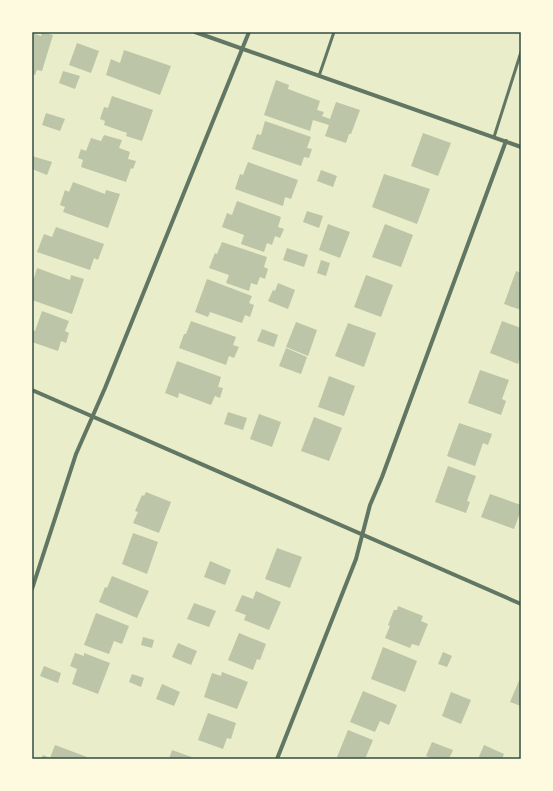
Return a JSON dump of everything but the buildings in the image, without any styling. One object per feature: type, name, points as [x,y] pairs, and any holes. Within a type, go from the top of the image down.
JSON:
[{"type":"street","points":[[195,32],[521,147]]},
{"type":"street","points":[[32,588],[76,454],[105,388],[249,32]]},
{"type":"street","points":[[277,759],[356,559],[370,505],[506,142]]},
{"type":"street","points":[[32,390],[521,604]]},
{"type":"lane","points":[[319,76],[334,32]]},
{"type":"lane","points":[[494,137],[521,52]]}]
